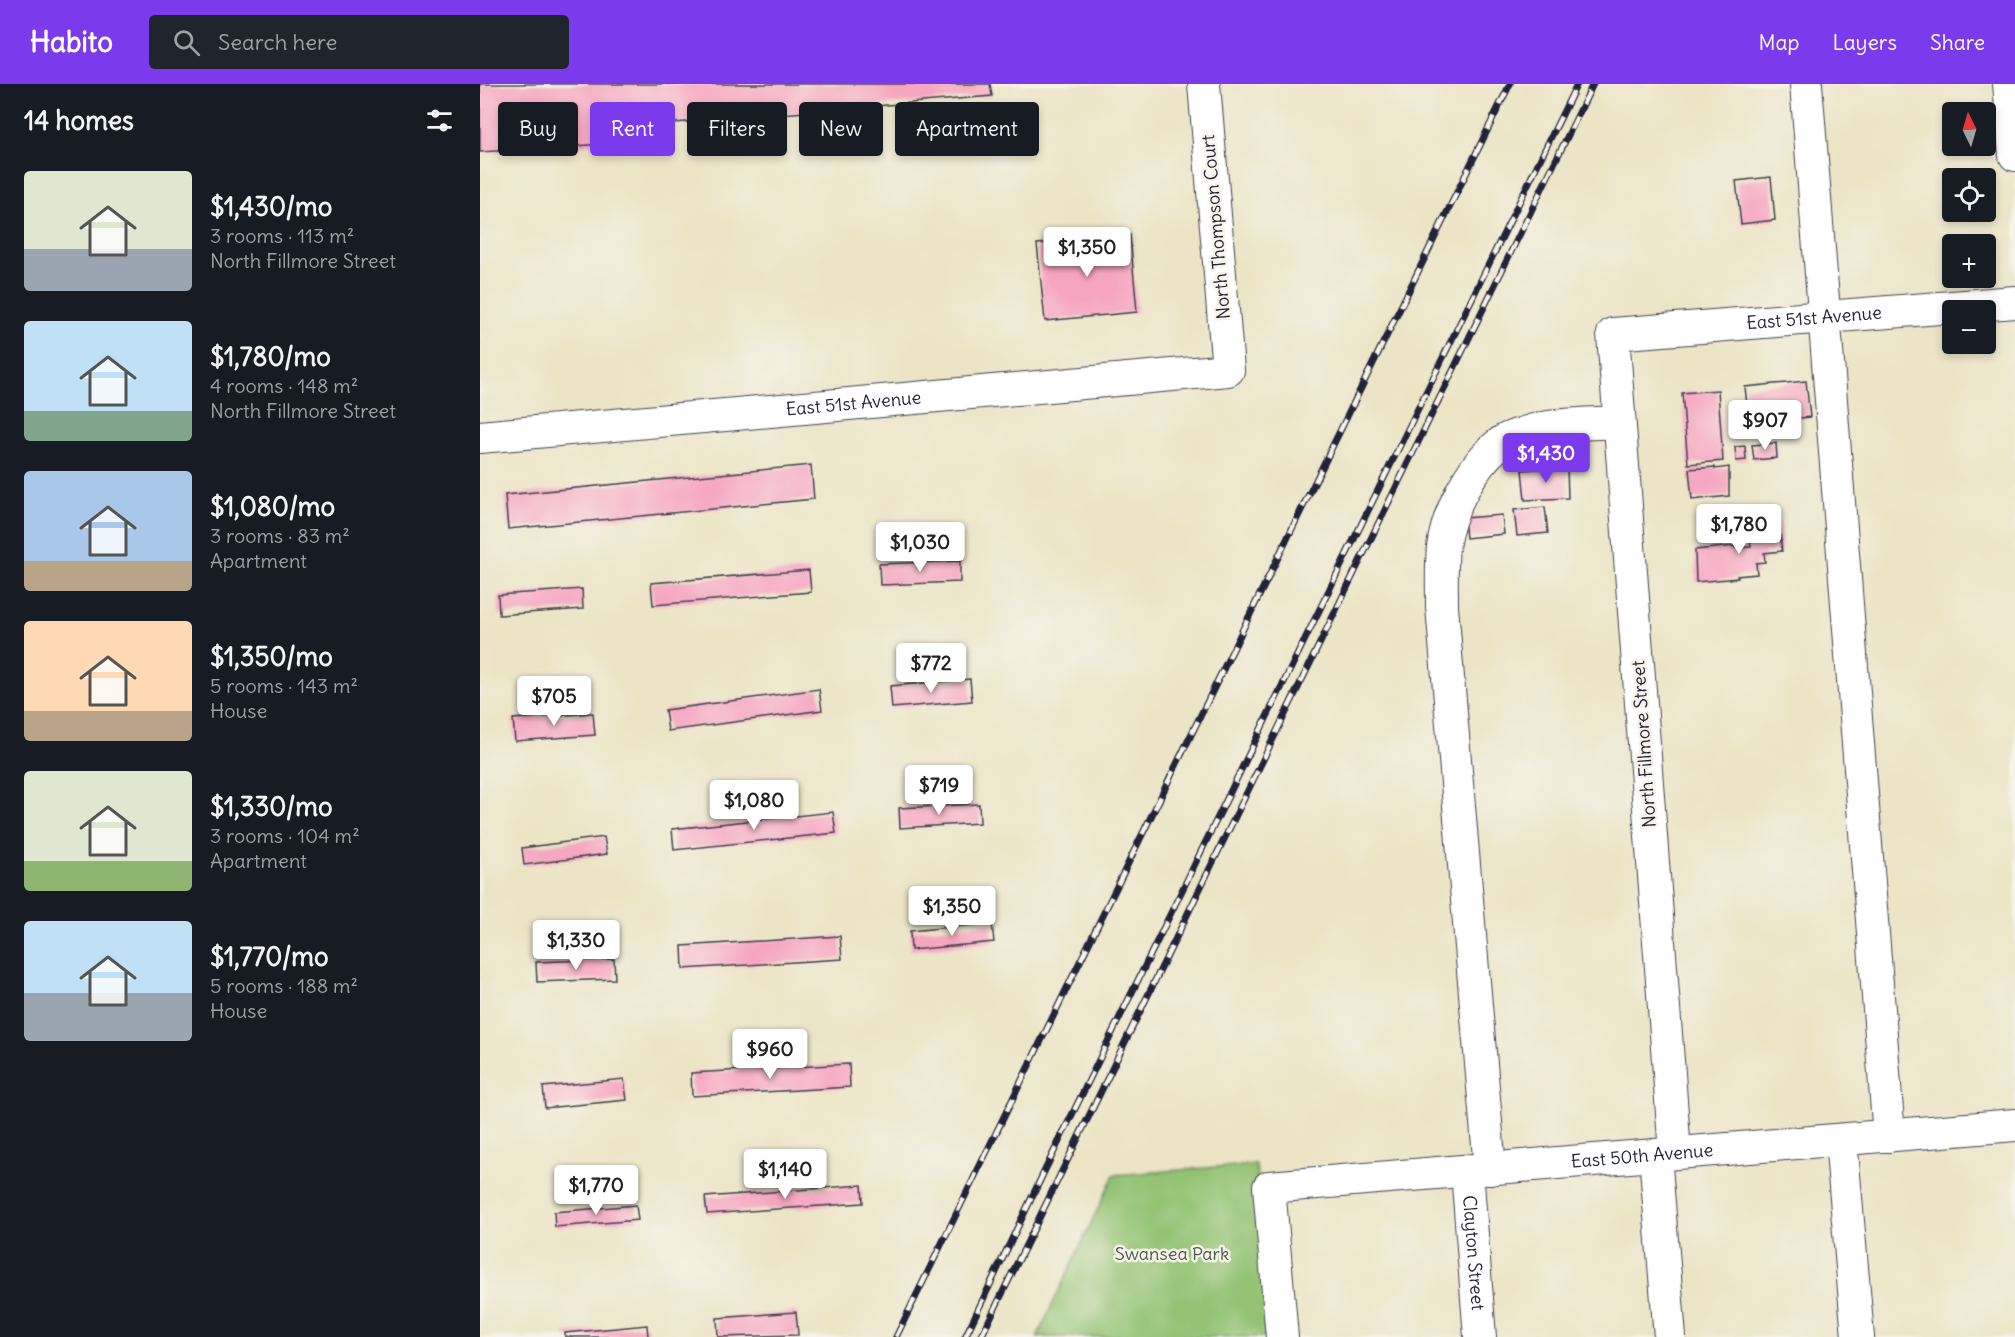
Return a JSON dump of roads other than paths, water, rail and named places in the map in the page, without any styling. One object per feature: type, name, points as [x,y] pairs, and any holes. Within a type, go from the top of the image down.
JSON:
[{"type":"street","name":"North Thompson Court","points":[[1204,84],[1228,370]]},
{"type":"street","points":[[1806,84],[1889,1136]]},
{"type":"street","points":[[2009,84],[2015,155]]},
{"type":"street","name":"East 51st Avenue","points":[[1612,334],[2015,302]]},
{"type":"street","name":"North Fillmore Street","points":[[1612,334],[1665,1154],[1670,1337]]},
{"type":"street","name":"East 51st Avenue","points":[[480,437],[1228,370]]},
{"type":"street","name":"Clayton Street","points":[[1480,1337],[1479,1170],[1443,618],[1443,546],[1449,520],[1459,494],[1480,463],[1499,443],[1524,432],[1619,422]]},
{"type":"street","name":"East 50th Avenue","points":[[1282,1337],[1269,1187],[2015,1125]]},
{"type":"street","points":[[1840,1140],[1858,1337]]},
{"type":"railway","points":[[896,1337],[1510,84]]},
{"type":"railway","points":[[965,1337],[1577,84]]},
{"type":"railway","points":[[981,1337],[1593,84]]},
{"type":"park label","name":"Swansea Park","points":[[1172,1254]]}]
